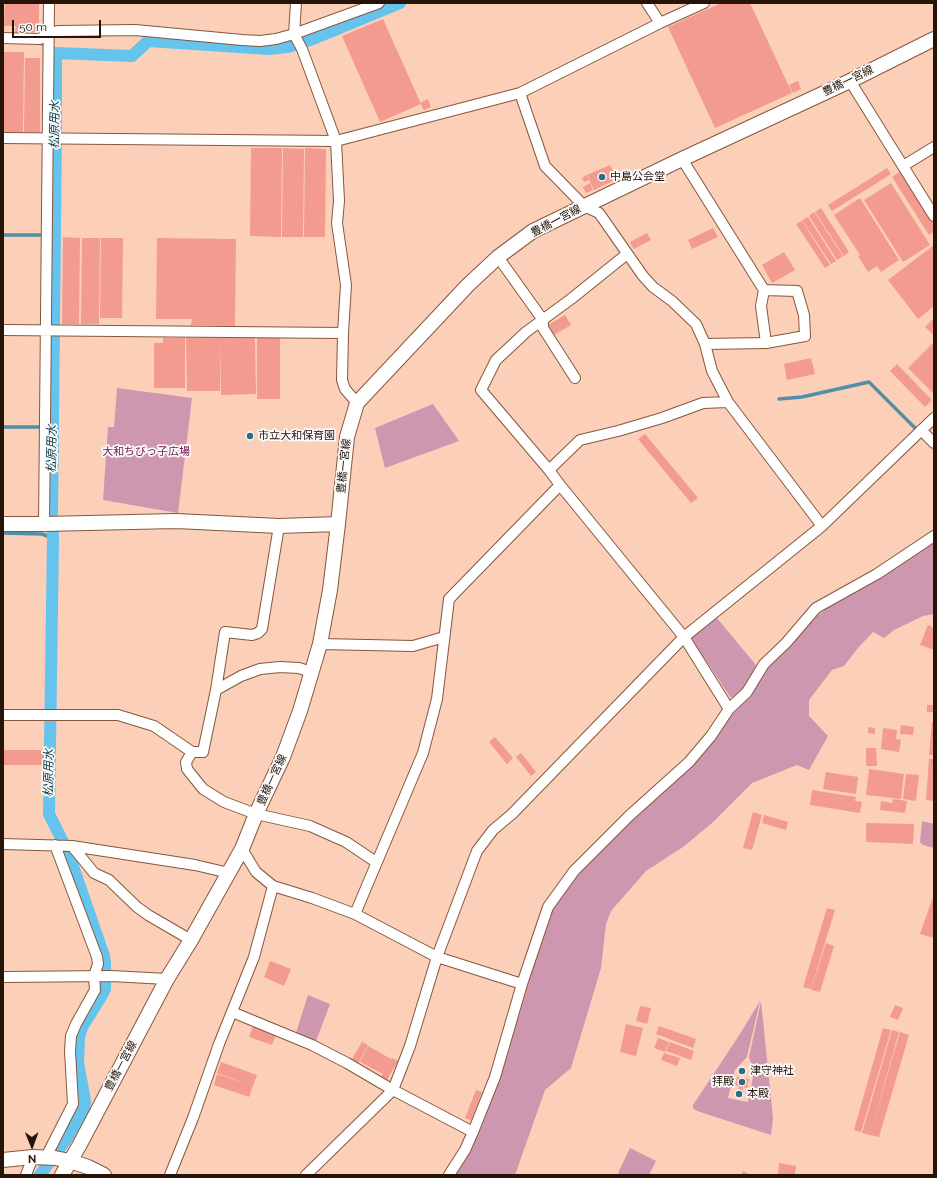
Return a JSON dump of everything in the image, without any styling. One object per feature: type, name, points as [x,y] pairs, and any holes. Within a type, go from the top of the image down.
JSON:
[{"type":"main road","name":"豊橋一宮線","points":[[62,1175],[167,979],[191,940],[242,849],[256,814],[283,757],[300,710],[320,644],[330,590],[346,437],[357,403],[468,285],[498,257],[533,231],[682,158],[850,81],[934,39]]},
{"type":"main road","points":[[3,524],[176,521],[279,526],[338,524]]},
{"type":"main road","points":[[3,1160],[45,1157],[70,1161],[88,1167],[104,1175]]},
{"type":"street","points":[[44,524],[48,3]]},
{"type":"street","points":[[296,3],[294,34],[302,49],[336,141],[339,201],[337,223],[346,285],[342,380],[345,389],[357,403]]},
{"type":"street","points":[[3,38],[40,39],[48,33],[59,31],[135,30],[260,41],[276,39],[294,34],[379,3]]},
{"type":"street","points":[[647,3],[660,23]]},
{"type":"street","points":[[3,138],[336,141],[520,93],[660,23],[704,3]]},
{"type":"street","points":[[850,81],[934,216]]},
{"type":"street","points":[[520,93],[545,166],[584,206],[599,213],[643,276],[653,287],[672,301],[696,324],[705,344],[712,371],[728,402],[822,526]]},
{"type":"street","points":[[903,166],[934,147]]},
{"type":"street","points":[[682,158],[764,290],[761,306],[766,343]]},
{"type":"street","points":[[627,254],[526,332],[496,360],[481,390],[549,470],[684,637],[729,709]]},
{"type":"street","points":[[498,257],[543,320],[544,328],[575,378]]},
{"type":"street","points":[[705,344],[766,343],[805,336],[804,315],[797,291],[764,290]]},
{"type":"street","points":[[3,330],[343,333]]},
{"type":"street","points":[[549,470],[580,440],[662,418],[703,402],[728,402]]},
{"type":"street","points":[[306,1175],[393,1090],[410,1046],[437,957],[476,851],[494,830],[512,814],[684,637],[822,526],[934,418]]},
{"type":"street","points":[[921,430],[934,443]]},
{"type":"street","points":[[355,914],[423,752],[437,699],[449,599],[560,485]]},
{"type":"street","points":[[3,715],[118,715],[154,726],[192,752],[203,752],[216,690],[225,632],[252,635],[258,633],[262,629],[279,526]]},
{"type":"street","points":[[450,1175],[465,1150],[495,1077],[522,984],[548,907],[574,871],[630,816],[689,762],[729,709],[747,692],[764,664],[786,643],[816,608],[877,574],[934,536]]},
{"type":"street","points":[[320,644],[413,646],[444,636]]},
{"type":"street","points":[[216,690],[240,676],[260,669],[280,666],[299,668],[312,672]]},
{"type":"street","points":[[192,752],[186,762],[186,769],[204,789],[224,802],[256,814],[310,826],[346,842],[376,862]]},
{"type":"street","points":[[3,844],[72,846],[195,865],[229,873]]},
{"type":"street","points":[[26,1175],[45,1157],[73,1104],[70,1051],[71,1036],[95,990],[97,976],[97,957],[56,845]]},
{"type":"street","points":[[72,846],[94,873],[109,880],[137,907],[191,940]]},
{"type":"street","points":[[242,849],[256,872],[273,886],[312,898],[355,914],[437,957],[522,984]]},
{"type":"street","points":[[170,1175],[193,1118],[219,1044],[254,957],[273,886]]},
{"type":"street","points":[[3,977],[111,976],[167,979]]},
{"type":"street","points":[[232,1012],[312,1045],[473,1132]]},
{"type":"green space","name":"大和ちびっ子広場","points":[[117,388],[192,398],[178,513],[103,500],[108,427],[114,427]]},
{"type":"green space","points":[[433,404],[459,441],[385,468],[375,428]]},
{"type":"green space","points":[[934,541],[934,614],[923,616],[894,630],[884,638],[873,632],[844,666],[832,670],[809,700],[809,716],[828,736],[809,770],[797,765],[752,783],[712,823],[683,847],[646,871],[611,911],[606,924],[601,968],[571,1068],[545,1090],[515,1175],[456,1175],[479,1133],[501,1076],[549,913],[577,875],[632,820],[692,764],[715,739],[731,716],[750,695],[767,669],[789,648],[813,619],[827,608],[879,578]]},
{"type":"green space","points":[[716,617],[756,665],[746,689],[731,698],[691,638]]},
{"type":"green space","points":[[922,821],[934,824],[934,848],[923,845],[920,842]]},
{"type":"green space","points":[[308,995],[330,1004],[315,1044],[295,1036]]},
{"type":"green space","name":"津守神社","points":[[760,1001],[747,1057],[735,1070],[728,1098],[748,1102],[754,1073],[749,1057],[761,1001],[773,1118],[771,1135],[697,1111],[693,1108],[693,1105]]},
{"type":"green space","points":[[630,1148],[656,1161],[649,1175],[622,1175],[618,1173]]},
{"type":"building","points":[[5,3],[39,3],[39,32],[15,32],[16,26],[4,26]]},
{"type":"building","points":[[721,3],[750,3],[792,93],[715,128],[668,27]]},
{"type":"building","points":[[383,19],[421,104],[380,122],[342,36]]},
{"type":"building","points":[[4,52],[24,52],[23,132],[3,132]]},
{"type":"building","points":[[25,58],[40,58],[40,132],[24,132]]},
{"type":"building","points":[[798,81],[801,89],[793,93],[789,85]]},
{"type":"building","points":[[428,99],[431,107],[424,110],[420,103]]},
{"type":"building","points":[[251,148],[282,148],[281,237],[250,236]]},
{"type":"building","points":[[283,148],[304,149],[303,237],[282,237]]},
{"type":"building","points":[[305,148],[326,149],[325,237],[304,237]]},
{"type":"building","name":"中島公会堂","points":[[610,165],[617,179],[594,190],[587,175]]},
{"type":"building","points":[[887,168],[891,174],[832,211],[828,205]]},
{"type":"building","points":[[901,171],[934,222],[934,232],[929,235],[892,177]]},
{"type":"building","points":[[586,175],[589,180],[584,182],[582,178]]},
{"type":"building","points":[[590,183],[593,190],[586,193],[583,187]]},
{"type":"building","points":[[891,183],[930,245],[903,262],[864,200]]},
{"type":"building","points":[[860,198],[899,260],[881,272],[877,266],[868,272],[858,256],[860,255],[834,215]]},
{"type":"building","points":[[821,208],[849,252],[844,256],[815,212]]},
{"type":"building","points":[[814,212],[843,256],[837,260],[809,216]]},
{"type":"building","points":[[808,217],[836,261],[831,264],[802,220]]},
{"type":"building","points":[[802,221],[830,265],[825,268],[796,224]]},
{"type":"building","points":[[713,228],[718,237],[692,249],[688,240]]},
{"type":"building","points":[[647,233],[651,240],[634,249],[630,242]]},
{"type":"building","points":[[63,237],[80,238],[79,324],[62,324]]},
{"type":"building","points":[[82,238],[100,238],[99,324],[81,324]]},
{"type":"building","points":[[101,238],[123,238],[122,318],[100,318]]},
{"type":"building","points":[[157,238],[236,239],[235,326],[191,325],[192,319],[156,319]]},
{"type":"building","points":[[934,245],[934,306],[918,319],[888,280]]},
{"type":"building","points":[[784,252],[795,270],[772,283],[762,265]]},
{"type":"building","points":[[565,315],[571,325],[554,335],[548,325]]},
{"type":"building","points":[[934,318],[934,335],[925,327]]},
{"type":"building","points":[[163,338],[185,338],[185,388],[154,388],[154,343],[163,343]]},
{"type":"building","points":[[186,338],[220,338],[220,391],[187,391]]},
{"type":"building","points":[[220,338],[255,338],[256,394],[221,395]]},
{"type":"building","points":[[257,338],[280,338],[280,399],[257,399]]},
{"type":"building","points":[[934,342],[934,394],[908,368]]},
{"type":"building","points":[[811,358],[815,374],[787,380],[784,364]]},
{"type":"building","points":[[897,364],[932,400],[925,407],[890,371]]},
{"type":"building","points":[[645,434],[698,498],[691,503],[638,439]]},
{"type":"building","points":[[928,625],[934,628],[934,650],[920,645]]},
{"type":"building","points":[[927,705],[934,705],[934,712],[927,712]]},
{"type":"building","points":[[932,722],[934,722],[934,755],[929,755]]},
{"type":"building","points":[[901,725],[914,727],[913,735],[900,734]]},
{"type":"building","points":[[868,727],[875,728],[875,734],[868,733]]},
{"type":"building","points":[[883,728],[897,730],[896,739],[901,740],[899,752],[881,749]]},
{"type":"building","points":[[495,737],[513,758],[507,764],[489,742]]},
{"type":"building","points":[[866,748],[876,748],[877,766],[866,766]]},
{"type":"building","points":[[3,750],[47,750],[47,765],[3,765]]},
{"type":"building","points":[[521,753],[536,772],[531,776],[516,757]]},
{"type":"building","points":[[929,759],[934,759],[934,801],[926,800]]},
{"type":"building","points":[[869,769],[904,774],[901,799],[866,795]]},
{"type":"building","points":[[826,772],[858,777],[856,794],[823,789]]},
{"type":"building","points":[[906,774],[919,775],[916,801],[903,799]]},
{"type":"building","points":[[812,790],[856,797],[855,801],[862,802],[860,813],[810,805]]},
{"type":"building","points":[[893,799],[907,801],[905,813],[880,810],[881,801],[892,803]]},
{"type":"building","points":[[753,812],[762,815],[752,850],[743,848]]},
{"type":"building","points":[[764,815],[788,822],[786,830],[762,823]]},
{"type":"building","points":[[866,823],[914,824],[913,844],[866,842]]},
{"type":"building","points":[[934,894],[934,938],[920,934]]},
{"type":"building","points":[[827,908],[835,910],[811,989],[803,987]]},
{"type":"building","points":[[826,943],[834,946],[820,992],[811,990]]},
{"type":"building","points":[[270,961],[291,969],[284,986],[264,977]]},
{"type":"building","points":[[895,1005],[903,1008],[898,1020],[890,1017]]},
{"type":"building","points":[[640,1006],[651,1008],[647,1024],[636,1021]]},
{"type":"building","points":[[626,1024],[643,1028],[636,1056],[620,1052]]},
{"type":"building","points":[[253,1026],[276,1034],[272,1045],[249,1037]]},
{"type":"building","points":[[659,1026],[696,1039],[693,1048],[656,1034]]},
{"type":"building","points":[[883,1028],[891,1030],[861,1132],[854,1130]]},
{"type":"building","points":[[892,1030],[899,1032],[870,1135],[862,1133]]},
{"type":"building","points":[[900,1032],[909,1035],[879,1137],[870,1135]]},
{"type":"building","points":[[658,1038],[669,1042],[665,1052],[654,1048]]},
{"type":"building","points":[[362,1042],[368,1045],[358,1064],[351,1061]]},
{"type":"building","points":[[670,1042],[694,1051],[691,1060],[666,1051]]},
{"type":"building","points":[[368,1046],[391,1059],[392,1058],[398,1061],[387,1080],[381,1077],[383,1074],[360,1062]]},
{"type":"building","points":[[664,1053],[680,1058],[677,1066],[661,1060]]},
{"type":"building","points":[[221,1062],[257,1075],[253,1086],[217,1073]]},
{"type":"building","points":[[217,1074],[253,1086],[249,1097],[214,1085]]},
{"type":"building","points":[[737,1077],[749,1079],[747,1088],[743,1087],[744,1092],[742,1098],[735,1097],[736,1090],[738,1090],[739,1086],[735,1085]]},
{"type":"building","points":[[476,1090],[482,1092],[471,1120],[465,1118]]},
{"type":"building","points":[[779,1163],[796,1166],[795,1175],[778,1175]]},
{"type":"building","points":[[743,1171],[751,1175],[741,1175]]},
{"type":"waterway","name":"松原用水","points":[[40,1175],[67,1138],[84,1108],[85,1102],[78,1063],[79,1037],[84,1024],[105,989],[104,956],[68,852],[49,814],[53,538],[56,53],[132,56],[148,41],[268,49],[288,47],[313,39],[400,3]]},
{"type":"waterway","points":[[38,43],[41,43],[56,53]]},
{"type":"waterway","points":[[3,235],[40,235]]},
{"type":"waterway","points":[[779,399],[802,397],[869,382],[919,432]]},
{"type":"waterway","points":[[3,427],[40,427]]},
{"type":"waterway","points":[[3,533],[42,534],[53,538]]},
{"type":"place","name":"中島公会堂","points":[[602,177]]},
{"type":"place","name":"市立大和保育園","points":[[250,436]]},
{"type":"place","name":"津守神社","points":[[742,1071]]},
{"type":"place","name":"拝殿","points":[[742,1082]]},
{"type":"place","name":"本殿","points":[[739,1094]]}]
